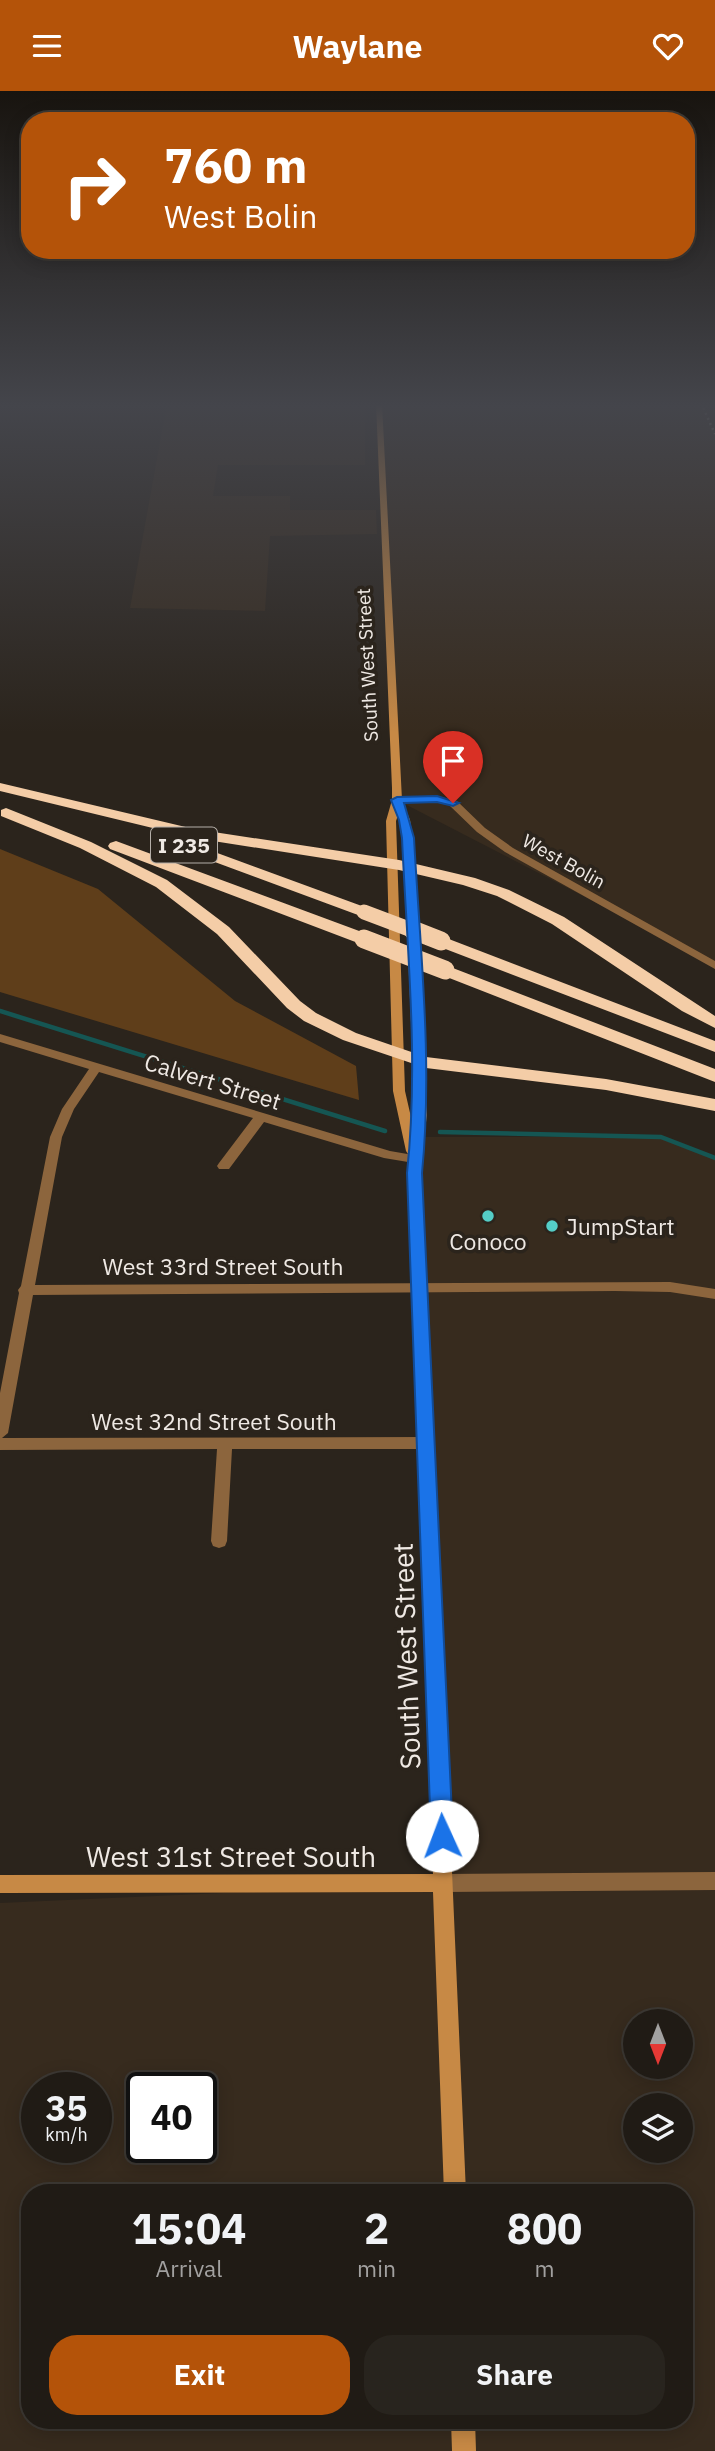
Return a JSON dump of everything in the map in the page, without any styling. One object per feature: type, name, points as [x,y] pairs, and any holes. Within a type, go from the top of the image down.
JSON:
[{"type":"highway","points":[[0,788],[193,833],[391,863],[464,880],[503,893],[550,915],[672,998],[715,1023]]},
{"type":"highway","name":"I 235","points":[[0,788],[127,826],[364,912],[715,1047]]},
{"type":"highway","points":[[3,812],[100,851],[149,876],[209,918],[288,1002],[328,1027],[419,1061],[593,1083],[715,1105]]},
{"type":"highway","name":"I 235","points":[[3,812],[153,859],[715,1076]]},
{"type":"street","name":"South West Street","points":[[384,513],[397,800],[391,821],[391,863],[399,1091],[414,1159],[421,1289],[455,2184]]},
{"type":"street","name":"West Bolin","points":[[397,800],[437,799],[453,803],[481,830],[509,850],[715,965]]},
{"type":"street","name":"South West Street","points":[[397,800],[405,820],[410,868],[421,1115],[414,1159]]},
{"type":"street","name":"Calvert Street","points":[[0,1038],[260,1118],[393,1156],[414,1159]]},
{"type":"street","points":[[0,1433],[25,1290],[58,1128],[73,1098],[96,1068]]},
{"type":"street","points":[[224,1166],[260,1118]]},
{"type":"street","name":"West 33rd Street South","points":[[25,1290],[652,1286],[715,1294]]},
{"type":"street","name":"West 32nd Street South","points":[[0,1444],[427,1443]]},
{"type":"street","points":[[219,1541],[225,1444]]},
{"type":"street","name":"West 31st Street South","points":[[0,1884],[715,1881]]},
{"type":"street","points":[[463,2429],[464,2451]]},
{"type":"shaded area","points":[[147,513],[376,513],[377,534],[270,536],[265,611],[130,608]]},
{"type":"shaded area","points":[[383,513],[715,513],[715,964],[397,800]]},
{"type":"shaded area","points":[[0,849],[98,889],[235,1001],[356,1066],[359,1100],[0,992]]},
{"type":"shaded area","points":[[409,1137],[661,1137],[715,1158],[715,2451],[0,2451],[0,1903],[441,1883]]},
{"type":"waterway","points":[[0,1011],[385,1131]]},
{"type":"waterway","points":[[440,1132],[661,1137],[715,1158]]},
{"type":"place","name":"Conoco","points":[[488,1216]]},
{"type":"place","name":"JumpStart","points":[[552,1226]]},
{"type":"route","points":[[442,1836],[414,1159],[421,1115],[419,1061],[408,838],[405,820],[397,800],[437,799],[453,803]]}]
